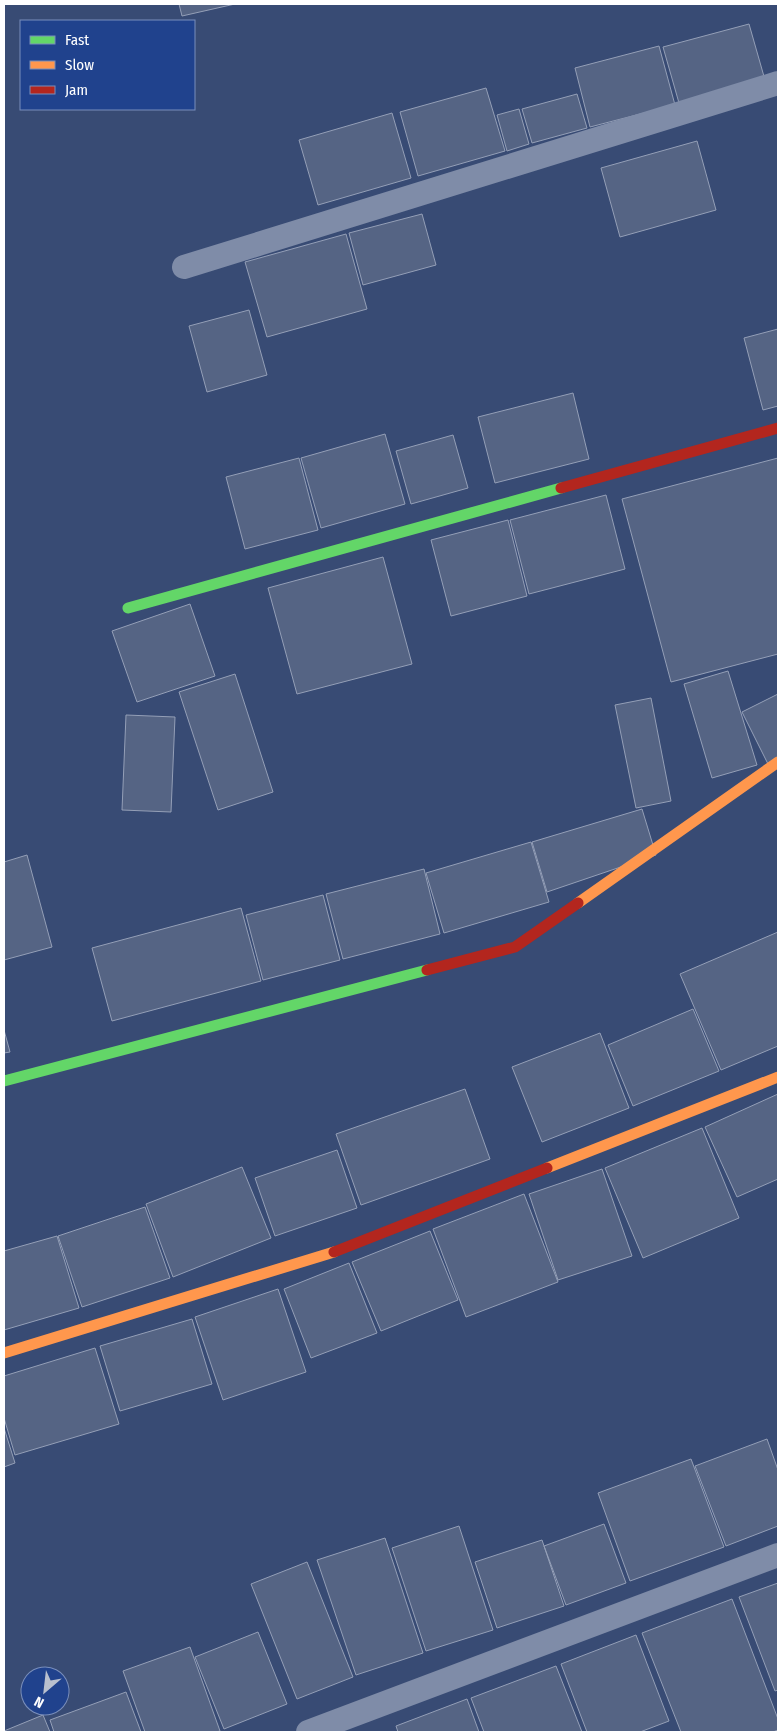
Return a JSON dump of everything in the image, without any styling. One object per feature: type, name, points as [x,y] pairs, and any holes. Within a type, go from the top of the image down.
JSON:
[{"type":"street","points":[[184,267],[778,84]]},
{"type":"street","points":[[128,608],[778,428]]},
{"type":"street","points":[[4,1081],[515,947],[778,762]]},
{"type":"street","points":[[4,1353],[324,1256],[778,1077]]},
{"type":"street","points":[[308,1732],[778,1555]]},
{"type":"building","points":[[179,4],[235,4],[182,16]]},
{"type":"building","points":[[749,24],[765,80],[679,103],[663,47]]},
{"type":"building","points":[[659,46],[675,105],[590,127],[575,68]]},
{"type":"building","points":[[486,88],[505,151],[418,176],[400,112]]},
{"type":"building","points":[[577,94],[587,128],[532,143],[522,109]]},
{"type":"building","points":[[519,109],[529,144],[507,151],[497,115]]},
{"type":"building","points":[[392,113],[411,178],[318,205],[299,140]]},
{"type":"building","points":[[697,141],[716,210],[620,237],[601,168]]},
{"type":"building","points":[[422,214],[436,265],[363,285],[349,233]]},
{"type":"building","points":[[346,234],[367,309],[267,337],[245,262]]},
{"type":"building","points":[[249,310],[267,375],[207,392],[189,326]]},
{"type":"building","points":[[778,329],[778,406],[763,410],[744,338]]},
{"type":"building","points":[[573,393],[589,459],[495,483],[478,417]]},
{"type":"building","points":[[385,434],[405,504],[321,528],[301,458]]},
{"type":"building","points":[[453,435],[468,488],[411,504],[396,451]]},
{"type":"building","points":[[299,458],[318,530],[245,549],[226,477]]},
{"type":"building","points":[[778,458],[778,654],[671,682],[622,499]]},
{"type":"building","points":[[606,495],[625,569],[529,594],[510,520]]},
{"type":"building","points":[[508,520],[527,596],[451,616],[431,540]]},
{"type":"building","points":[[383,557],[412,664],[297,694],[268,588]]},
{"type":"building","points":[[190,604],[215,676],[137,702],[112,631]]},
{"type":"building","points":[[728,671],[757,765],[712,778],[684,684]]},
{"type":"building","points":[[235,674],[273,792],[218,810],[179,692]]},
{"type":"building","points":[[778,694],[778,759],[768,764],[742,712]]},
{"type":"building","points":[[651,698],[671,801],[636,808],[615,705]]},
{"type":"building","points":[[126,715],[175,717],[171,812],[122,810]]},
{"type":"building","points":[[642,809],[656,855],[547,892],[532,842]]},
{"type":"building","points":[[531,842],[549,902],[444,933],[426,873]]},
{"type":"building","points":[[27,855],[52,947],[4,960],[4,862]]},
{"type":"building","points":[[424,869],[440,934],[343,959],[326,894]]},
{"type":"building","points":[[323,895],[340,960],[263,980],[246,915]]},
{"type":"building","points":[[241,908],[261,981],[112,1021],[92,948]]},
{"type":"building","points":[[778,932],[778,1046],[721,1070],[680,974]]},
{"type":"building","points":[[693,1009],[719,1071],[633,1106],[608,1045]]},
{"type":"building","points":[[4,1030],[10,1052],[4,1053]]},
{"type":"building","points":[[600,1033],[629,1108],[542,1142],[512,1067]]},
{"type":"building","points":[[465,1089],[490,1159],[361,1205],[336,1134]]},
{"type":"building","points":[[778,1094],[778,1179],[737,1197],[705,1127]]},
{"type":"building","points":[[702,1128],[739,1218],[643,1258],[605,1168]]},
{"type":"building","points":[[337,1150],[357,1208],[275,1236],[255,1178]]},
{"type":"building","points":[[242,1167],[271,1238],[173,1277],[146,1204]]},
{"type":"building","points":[[602,1169],[632,1256],[558,1280],[529,1194]]},
{"type":"building","points":[[524,1194],[558,1282],[466,1317],[433,1229]]},
{"type":"building","points":[[145,1207],[170,1278],[82,1307],[58,1236]]},
{"type":"building","points":[[430,1231],[458,1300],[381,1331],[352,1262]]},
{"type":"building","points":[[57,1236],[79,1308],[4,1330],[4,1251]]},
{"type":"building","points":[[349,1263],[377,1333],[311,1358],[284,1289]]},
{"type":"building","points":[[278,1289],[306,1372],[223,1400],[195,1317]]},
{"type":"building","points":[[192,1319],[212,1384],[120,1411],[100,1346]]},
{"type":"building","points":[[95,1348],[119,1424],[15,1455],[4,1418],[4,1376]]},
{"type":"building","points":[[4,1428],[15,1463],[4,1467]]},
{"type":"building","points":[[767,1439],[778,1470],[778,1526],[726,1546],[695,1466]]},
{"type":"building","points":[[691,1459],[724,1547],[630,1581],[598,1493]]},
{"type":"building","points":[[604,1524],[626,1583],[566,1605],[544,1546]]},
{"type":"building","points":[[459,1526],[493,1630],[426,1651],[392,1548]]},
{"type":"building","points":[[385,1538],[423,1653],[356,1675],[317,1560]]},
{"type":"building","points":[[542,1540],[564,1606],[497,1628],[475,1562]]},
{"type":"building","points":[[307,1562],[353,1677],[297,1699],[251,1584]]},
{"type":"building","points":[[778,1583],[778,1690],[775,1691],[739,1597]]},
{"type":"building","points":[[732,1599],[778,1719],[778,1730],[773,1732],[681,1732],[642,1633]]},
{"type":"building","points":[[258,1632],[287,1704],[224,1729],[195,1657]]},
{"type":"building","points":[[636,1635],[669,1721],[640,1732],[587,1732],[561,1664]]},
{"type":"building","points":[[190,1647],[220,1731],[145,1732],[123,1671]]},
{"type":"building","points":[[556,1666],[582,1732],[484,1732],[471,1698]]},
{"type":"building","points":[[126,1692],[141,1732],[54,1732],[50,1720],[61,1716],[70,1716],[70,1713]]},
{"type":"building","points":[[467,1699],[479,1732],[398,1732],[396,1726]]},
{"type":"building","points":[[43,1716],[50,1732],[4,1732]]},
{"type":"traffic: fast","points":[[128,608],[561,488]]},
{"type":"traffic: fast","points":[[4,1081],[427,970]]},
{"type":"traffic: slow","points":[[578,903],[778,762]]},
{"type":"traffic: slow","points":[[547,1168],[778,1077]]},
{"type":"traffic: slow","points":[[4,1353],[334,1252]]},
{"type":"traffic: jam","points":[[561,488],[778,428]]},
{"type":"traffic: jam","points":[[427,970],[515,947],[578,903]]},
{"type":"traffic: jam","points":[[334,1252],[547,1168]]}]
